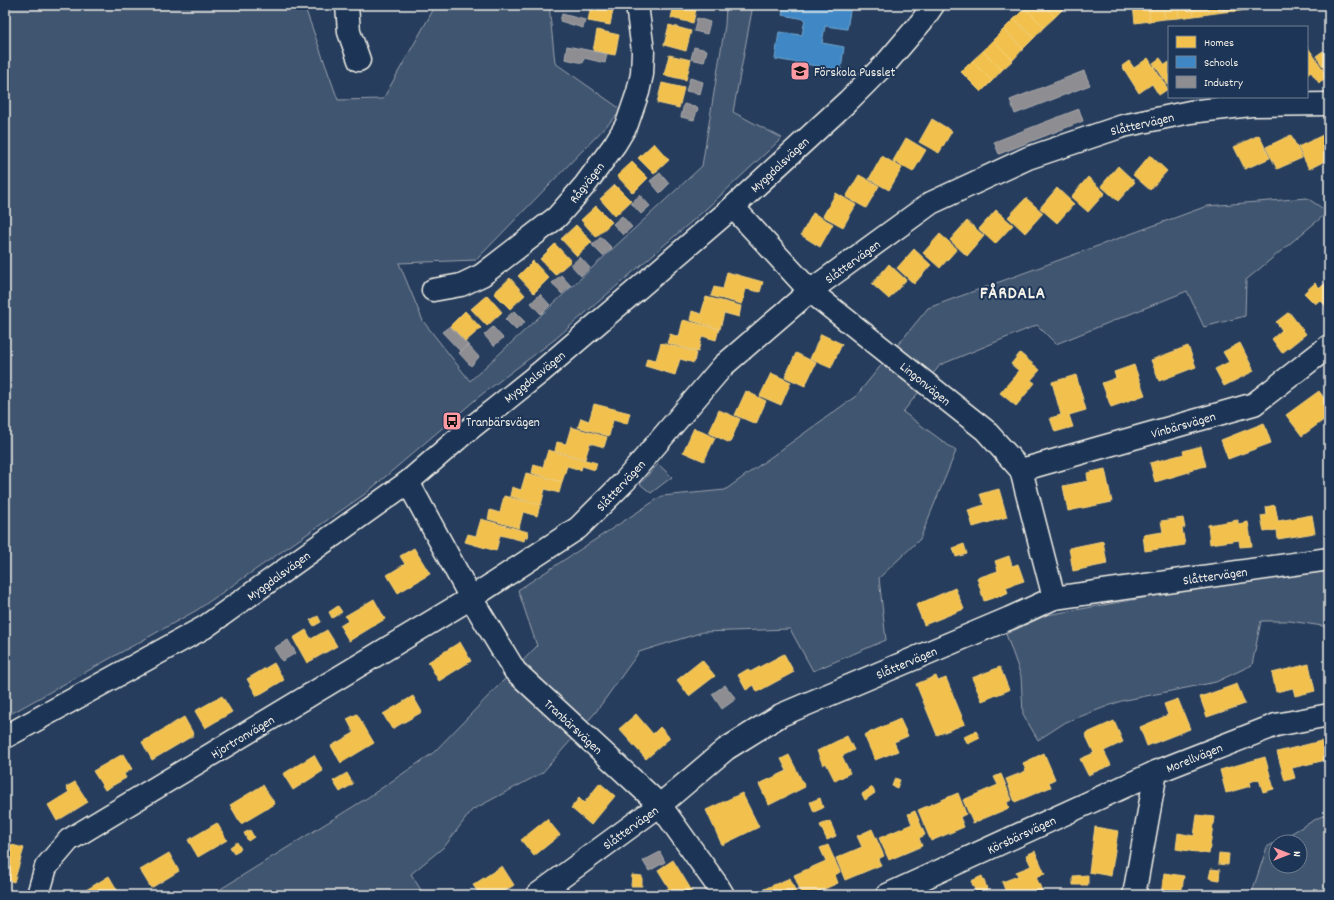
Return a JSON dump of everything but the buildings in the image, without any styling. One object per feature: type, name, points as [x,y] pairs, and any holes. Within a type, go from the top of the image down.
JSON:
[{"type":"street","points":[[348,5],[349,32],[359,60]]},
{"type":"street","name":"Rågvägen","points":[[433,290],[461,285],[482,275],[557,217],[586,185],[627,124],[638,92],[642,74],[643,51],[637,5]]},
{"type":"street","name":"Myggdalsvägen","points":[[5,737],[205,627],[408,482],[461,436],[542,371],[733,208],[888,62],[922,21],[933,5]]},
{"type":"street","name":"Slåttervägen","points":[[471,598],[578,528],[626,481],[723,366],[810,291],[931,203],[1028,158],[1123,126],[1190,112],[1252,105],[1329,104]]},
{"type":"street","name":"Lingonvägen","points":[[733,208],[810,291],[985,430],[1021,470],[1054,598]]},
{"type":"street","name":"Vinbärsvägen","points":[[1021,470],[1254,404],[1329,346]]},
{"type":"street","name":"Tranbärsvägen","points":[[408,482],[471,598],[515,671],[660,805],[723,895]]},
{"type":"street","name":"Slåttervägen","points":[[537,895],[660,805],[726,749],[781,715],[1054,598],[1329,559]]},
{"type":"street","name":"Hjortronvägen","points":[[38,895],[46,867],[69,840],[471,598]]},
{"type":"street","name":"Morellvägen","points":[[1134,895],[1156,772],[1276,725],[1329,715]]},
{"type":"street","name":"Körsbärsvägen","points":[[887,895],[1156,772]]},
{"type":"shaded area","points":[[5,5],[304,5],[338,100],[383,99],[436,5],[549,5],[555,63],[622,110],[476,260],[399,263],[423,321],[470,381],[702,166],[725,25],[726,5],[753,5],[733,112],[782,138],[706,209],[554,340],[481,395],[365,494],[197,610],[5,717]]},
{"type":"shaded area","points":[[1307,198],[1328,212],[1246,280],[1245,316],[1204,327],[1187,291],[1056,344],[1037,325],[940,365],[903,412],[956,451],[920,539],[879,578],[886,640],[813,671],[790,629],[703,632],[639,652],[595,713],[542,773],[472,810],[445,846],[411,874],[424,895],[382,895],[380,892],[377,895],[211,895],[367,798],[433,753],[537,646],[518,590],[662,496],[725,490],[856,396],[928,308],[1207,206]]},
{"type":"shaded area","points":[[658,464],[672,477],[651,493],[640,484]]},
{"type":"shaded area","points":[[1329,569],[1329,627],[1290,621],[1261,621],[1252,665],[1216,682],[1121,701],[1066,722],[1038,740],[1023,714],[1021,676],[1006,634],[1047,615],[1216,585]]},
{"type":"shaded area","points":[[1329,813],[1329,895],[1251,895],[1268,846],[1268,874],[1308,874],[1308,834],[1290,834]]},
{"type":"place","name":"Förskola Pusslet","points":[[800,71]]},
{"type":"place","name":"Tranbärsvägen","points":[[452,421]]},
{"type":"district","name":"FÅRDALA","points":[[1013,292]]}]
